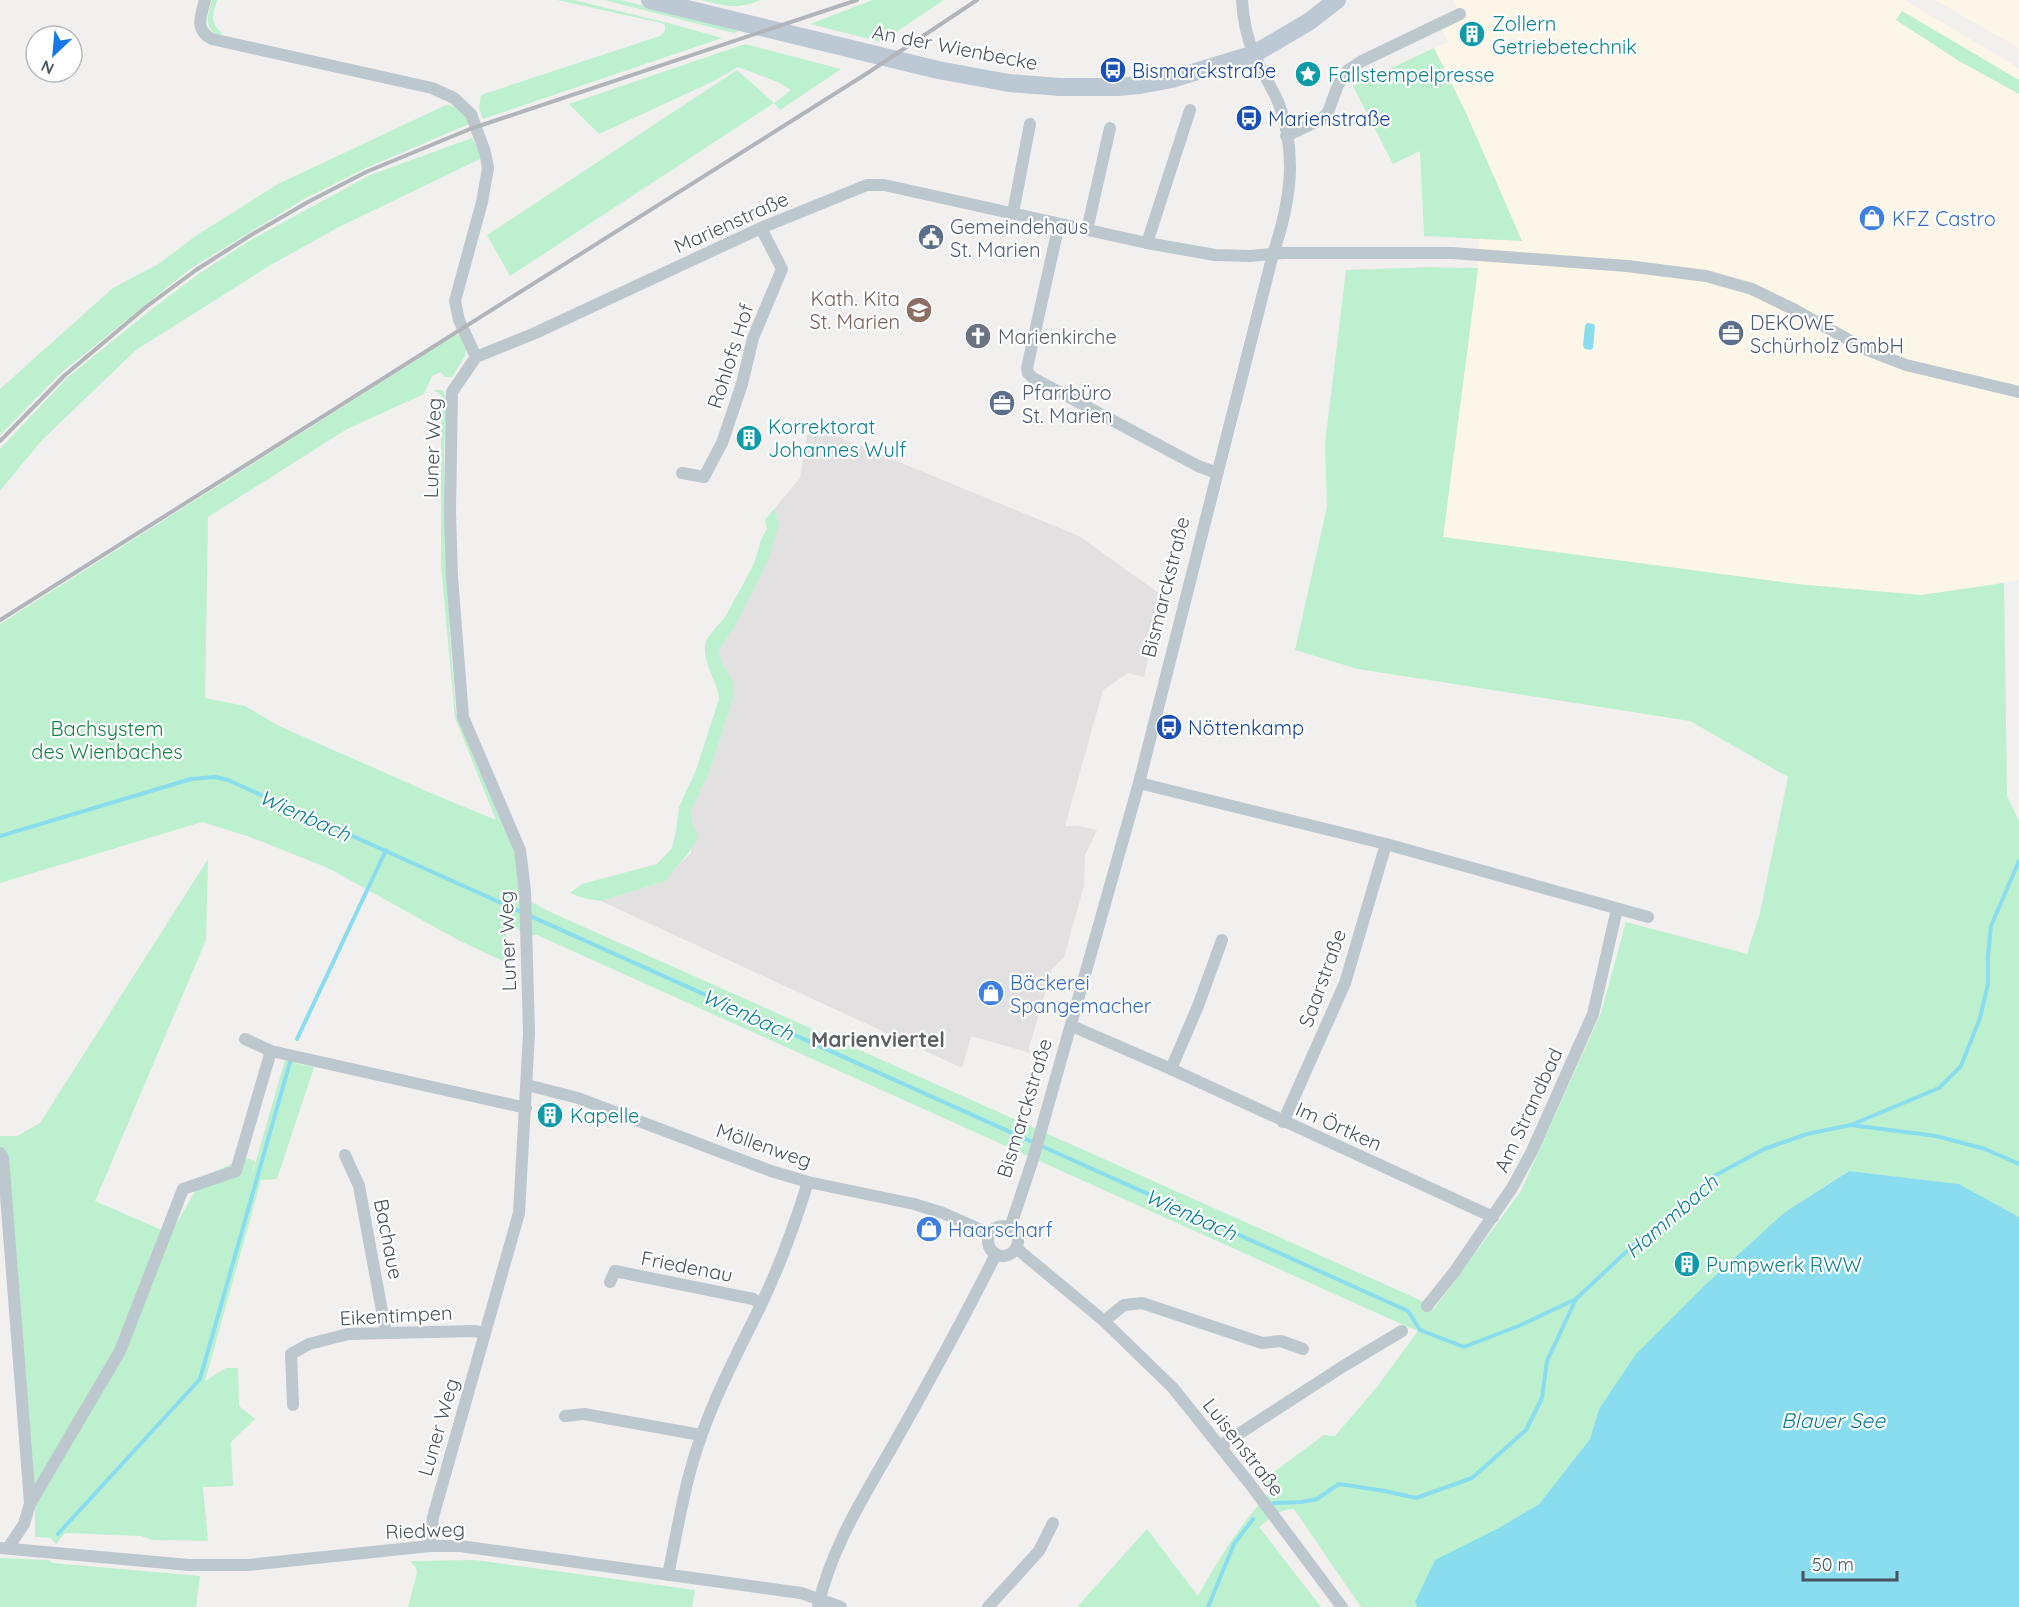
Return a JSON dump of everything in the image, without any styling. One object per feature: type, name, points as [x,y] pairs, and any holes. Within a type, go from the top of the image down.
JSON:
[{"type":"street","points":[[205,0],[201,15],[201,28],[203,34],[212,39],[432,88],[454,98],[471,114],[485,152],[488,168],[482,202],[455,301],[459,320],[476,357]]},
{"type":"street","name":"An der Wienbecke","points":[[650,0],[938,70],[1033,86],[1140,85],[1172,79],[1254,54]]},
{"type":"street","name":"Bismarckstraße","points":[[1010,1228],[1034,1159],[1139,783],[1273,254],[1284,222],[1291,166],[1286,136],[1278,103],[1254,54],[1246,29],[1242,0]]},
{"type":"street","points":[[1254,54],[1310,21],[1337,0]]},
{"type":"street","points":[[1286,136],[1322,120],[1328,112],[1338,85],[1348,70],[1460,14]]},
{"type":"street","points":[[1147,243],[1190,110]]},
{"type":"street","points":[[1012,213],[1030,124]]},
{"type":"street","points":[[1087,230],[1110,128]]},
{"type":"street","name":"Marienstraße","points":[[476,357],[533,334],[761,228],[867,185],[884,185],[1147,243],[1227,256],[1452,254],[1627,266],[1706,276],[1752,289],[1867,350],[1906,365],[2019,392]]},
{"type":"street","points":[[1059,224],[1026,368],[1028,373],[1033,378],[1198,466],[1217,473]]},
{"type":"street","name":"Rohlofs Hof","points":[[682,473],[704,477],[722,443],[742,384],[753,338],[782,269],[761,228]]},
{"type":"street","name":"Luner Weg","points":[[430,1545],[433,1517],[519,1213],[527,1085],[529,1033],[526,900],[520,850],[463,717],[452,578],[450,512],[452,392],[476,357]]},
{"type":"street","points":[[1139,783],[1386,844],[1648,917]]},
{"type":"street","name":"Saarstraße","points":[[1283,1122],[1345,983],[1386,844]]},
{"type":"street","name":"Am Strandbad","points":[[1427,1306],[1493,1217],[1532,1151],[1593,1014],[1617,909]]},
{"type":"street","points":[[1171,1069],[1198,1006],[1222,940]]},
{"type":"street","name":"Im Örtken","points":[[1072,1026],[1493,1217]]},
{"type":"street","points":[[245,1039],[271,1051],[526,1108]]},
{"type":"street","name":"Riedweg","points":[[4,1548],[24,1524],[30,1504],[120,1351],[183,1189],[236,1172],[271,1051]]},
{"type":"street","name":"Möllenweg","points":[[527,1085],[578,1098],[771,1171],[808,1182],[914,1204],[943,1213],[990,1234]]},
{"type":"street","name":"Riedweg","points":[[0,1153],[3,1157],[30,1504]]},
{"type":"street","name":"Bachaue","points":[[345,1155],[359,1185],[386,1333]]},
{"type":"street","points":[[668,1575],[689,1476],[701,1435],[726,1374],[761,1304],[791,1235],[808,1182]]},
{"type":"street","points":[[999,1227],[1010,1228],[1017,1237],[1016,1248],[1007,1255],[996,1254],[989,1245],[990,1234],[999,1227]]},
{"type":"street","name":"Luisenstraße","points":[[1016,1248],[1104,1321],[1173,1388],[1342,1607]]},
{"type":"street","points":[[819,1603],[823,1583],[834,1554],[960,1326],[996,1254]]},
{"type":"street","name":"Friedenau","points":[[610,1282],[615,1271],[753,1299],[761,1304]]},
{"type":"street","points":[[1104,1321],[1124,1305],[1142,1303],[1262,1343],[1281,1341],[1303,1349]]},
{"type":"street","name":"Eikentimpen","points":[[293,1405],[291,1354],[309,1344],[348,1334],[474,1331],[485,1333]]},
{"type":"street","points":[[1220,1446],[1402,1331]]},
{"type":"street","points":[[565,1416],[584,1414],[701,1435]]},
{"type":"street","points":[[988,1607],[1039,1551],[1053,1523]]},
{"type":"street","name":"Riedweg","points":[[24,1524],[29,1550]]},
{"type":"street","name":"Riedweg","points":[[4,1548],[189,1565],[248,1565],[430,1545],[460,1546],[801,1593],[819,1603],[841,1607]]},
{"type":"shaded area","points":[[1453,0],[1904,0],[2019,68],[2019,580],[1921,595],[1796,584],[1443,537],[1478,269],[1479,239],[1522,241],[1466,113],[1434,48],[1448,42],[1442,29],[1462,19]]},
{"type":"shaded area","points":[[1935,0],[2019,0],[2019,48]]},
{"type":"shaded area","points":[[809,425],[1079,536],[1163,596],[1144,677],[1128,673],[1103,690],[1065,826],[1097,830],[1085,855],[1084,886],[1064,957],[1052,969],[1029,1048],[1030,1053],[971,1036],[962,1068],[601,901],[666,881],[691,853],[691,810],[709,773],[733,699],[734,682],[722,663],[719,651],[735,626],[779,525],[775,508],[800,478]]},
{"type":"green space","points":[[212,0],[217,0],[213,18],[215,25],[222,33],[219,36],[211,29],[208,20]]},
{"type":"green space","points":[[557,0],[574,0],[722,38],[483,119],[479,108],[481,95],[660,36],[665,31],[665,25],[661,23]]},
{"type":"green space","points":[[604,0],[621,0],[739,31],[734,33]]},
{"type":"green space","points":[[701,0],[761,0],[731,6]]},
{"type":"green space","points":[[873,0],[944,0],[881,42],[810,24]]},
{"type":"green space","points":[[1902,11],[2019,80],[2019,94],[1959,61],[1896,20]]},
{"type":"green space","points":[[745,44],[841,69],[780,110],[774,103],[791,90],[778,82],[738,67],[714,81],[599,134],[569,104]]},
{"type":"green space","points":[[1434,48],[1466,113],[1522,241],[1424,236],[1420,151],[1393,164],[1353,86]]},
{"type":"green space","points":[[737,70],[774,103],[510,276],[487,235]]},
{"type":"green space","points":[[446,105],[453,106],[469,118],[469,124],[366,168],[304,199],[190,269],[62,372],[0,435],[0,389],[113,288],[160,263],[197,235],[278,184]]},
{"type":"green space","points":[[472,138],[479,151],[480,159],[339,227],[269,266],[136,350],[42,440],[0,491],[0,449],[68,377],[197,275],[249,241],[370,175]]},
{"type":"green space","name":"Bachsystem des Wienbaches","points":[[1478,268],[1443,537],[1796,584],[1921,595],[2004,583],[2007,796],[2019,821],[2019,1217],[1959,1184],[1848,1171],[1785,1212],[1599,1409],[1590,1439],[1539,1504],[1497,1529],[1415,1601],[1417,1607],[1361,1607],[1294,1509],[1289,1509],[1279,1512],[1259,1527],[1321,1607],[1077,1607],[1147,1529],[1198,1596],[1231,1541],[1271,1491],[1263,1480],[1324,1435],[1335,1436],[1377,1387],[1418,1331],[537,935],[528,936],[505,921],[509,964],[458,940],[328,868],[250,837],[202,822],[0,883],[0,624],[456,335],[461,335],[467,344],[465,356],[452,377],[445,377],[441,372],[432,376],[424,394],[347,429],[208,517],[205,698],[245,706],[279,726],[496,820],[455,718],[441,566],[441,395],[434,390],[443,390],[447,400],[444,452],[446,540],[456,713],[503,820],[517,859],[521,896],[548,911],[1420,1300],[1434,1309],[1521,1191],[1601,1013],[1626,922],[1747,954],[1760,913],[1788,777],[1690,721],[1358,669],[1295,650],[1327,507],[1325,444],[1346,270]]},
{"type":"green space","points":[[775,508],[779,525],[767,563],[735,626],[719,651],[722,663],[734,682],[733,699],[709,773],[691,810],[692,822],[698,837],[666,881],[601,901],[570,893],[582,884],[657,864],[672,848],[679,807],[696,770],[719,699],[706,660],[706,642],[728,612],[751,569],[767,529],[765,520]]},
{"type":"green space","points":[[208,859],[206,940],[95,1201],[164,1231],[117,1349],[34,1490],[6,1155],[0,1147],[0,1136],[17,1136],[40,1123]]},
{"type":"green space","points":[[289,1051],[296,1053],[294,1063],[314,1067],[277,1179],[261,1180],[205,1381],[226,1368],[238,1368],[239,1406],[255,1419],[231,1442],[233,1486],[203,1487],[208,1541],[152,1540],[141,1536],[65,1533],[56,1544],[51,1538],[35,1537],[35,1505],[123,1353],[175,1226],[204,1176],[245,1158],[255,1161],[250,1182]]},
{"type":"green space","points":[[0,1558],[48,1560],[52,1563],[200,1576],[196,1607],[0,1607]]},
{"type":"green space","points":[[475,1560],[695,1590],[692,1607],[408,1607],[417,1573],[410,1561]]},
{"type":"water","points":[[1587,323],[1594,324],[1595,327],[1591,350],[1583,346]]},
{"type":"water","name":"Blauer See","points":[[1849,1171],[1959,1184],[2019,1217],[2019,1607],[1417,1607],[1415,1602],[1435,1560],[1497,1529],[1539,1504],[1590,1439],[1599,1409],[1636,1354],[1704,1286],[1785,1212]]},
{"type":"waterway","name":"Wienbach","points":[[0,836],[191,779],[215,777],[228,780],[1408,1311],[1420,1330],[1464,1347],[1521,1325],[1576,1299]]},
{"type":"waterway","points":[[297,1039],[386,850]]},
{"type":"waterway","name":"Hammbach","points":[[1274,1503],[1317,1499],[1339,1484],[1416,1498],[1472,1478],[1526,1430],[1542,1398],[1547,1361],[1576,1299],[1626,1252],[1714,1176],[1764,1149],[1807,1134],[1851,1125],[1939,1088],[1961,1066],[1980,1018],[1988,984],[1991,926],[2019,861]]},
{"type":"waterway","points":[[58,1534],[200,1379],[290,1062]]},
{"type":"waterway","points":[[1851,1125],[1936,1136],[1985,1149],[2019,1164]]},
{"type":"waterway","name":"Hammbach","points":[[1208,1607],[1234,1544],[1253,1519]]},
{"type":"railway","points":[[0,441],[65,375],[146,307],[196,270],[308,202],[366,172],[470,129],[857,0]]},
{"type":"railway","points":[[0,620],[866,74],[977,0]]},
{"type":"place","name":"Zollern Getriebetechnik","points":[[1472,34]]},
{"type":"place","name":"Bismarckstraße","points":[[1113,70]]},
{"type":"place","name":"Fallstempelpresse","points":[[1308,74]]},
{"type":"place","name":"Marienstraße","points":[[1249,118]]},
{"type":"place","name":"KFZ Castro","points":[[1872,218]]},
{"type":"place","name":"Gemeindehaus St. Marien","points":[[931,237]]},
{"type":"place","name":"Kath. Kita St. Marien","points":[[919,310]]},
{"type":"place","name":"DEKOWE Schürholz GmbH","points":[[1731,333]]},
{"type":"place","name":"Marienkirche","points":[[978,336]]},
{"type":"place","name":"Pfarrbüro St. Marien","points":[[1002,403]]},
{"type":"place","name":"Korrektorat Johannes Wulf","points":[[749,438]]},
{"type":"place","name":"Nöttenkamp","points":[[1169,727]]},
{"type":"place","name":"Bäckerei Spangemacher","points":[[991,993]]},
{"type":"place","name":"Kapelle","points":[[550,1115]]},
{"type":"place","name":"Haarscharf","points":[[929,1229]]},
{"type":"place","name":"Pumpwerk RWW","points":[[1687,1264]]},
{"type":"district","name":"Marienviertel","points":[[878,1039]]}]
